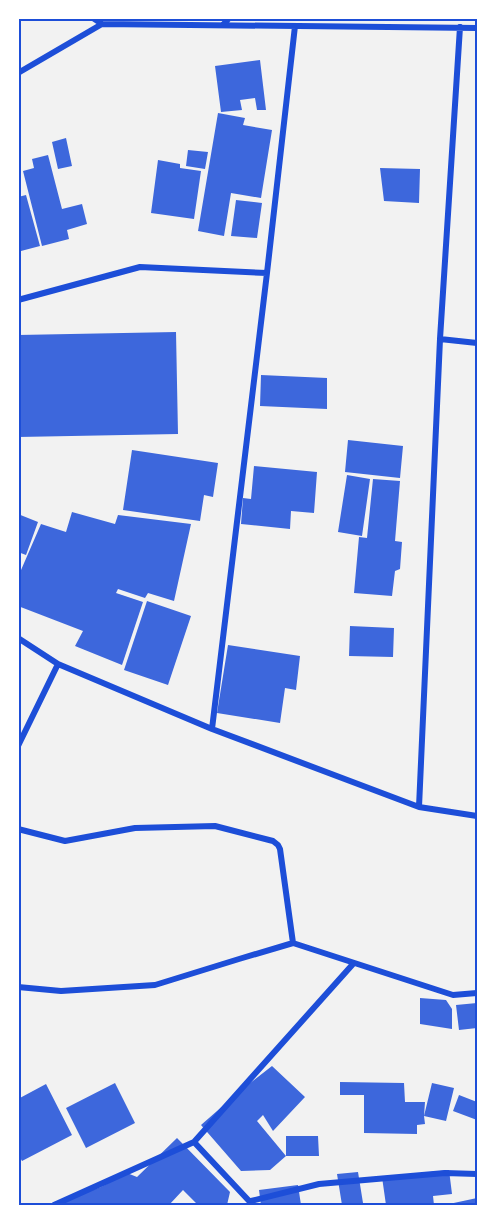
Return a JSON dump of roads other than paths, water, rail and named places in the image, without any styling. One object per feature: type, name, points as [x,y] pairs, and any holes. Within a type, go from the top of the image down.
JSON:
[{"type":"street","points":[[93,18],[102,24]]},
{"type":"street","points":[[223,25],[230,18]]},
{"type":"street","points":[[18,73],[102,24],[477,28]]},
{"type":"street","points":[[212,729],[295,26]]},
{"type":"street","points":[[419,807],[440,339],[460,27]]},
{"type":"street","points":[[18,300],[140,267],[267,273]]},
{"type":"street","points":[[440,339],[477,343]]},
{"type":"street","points":[[18,638],[58,664],[212,729],[419,807],[477,816]]},
{"type":"street","points":[[18,746],[58,664]]},
{"type":"street","points":[[18,829],[65,840],[135,828],[215,826],[273,841],[280,849],[293,943]]},
{"type":"street","points":[[18,987],[61,991],[155,985],[293,943],[453,995],[477,993]]},
{"type":"street","points":[[54,1205],[194,1142],[353,964]]},
{"type":"street","points":[[194,1142],[251,1203],[319,1184],[445,1173],[477,1174]]}]
